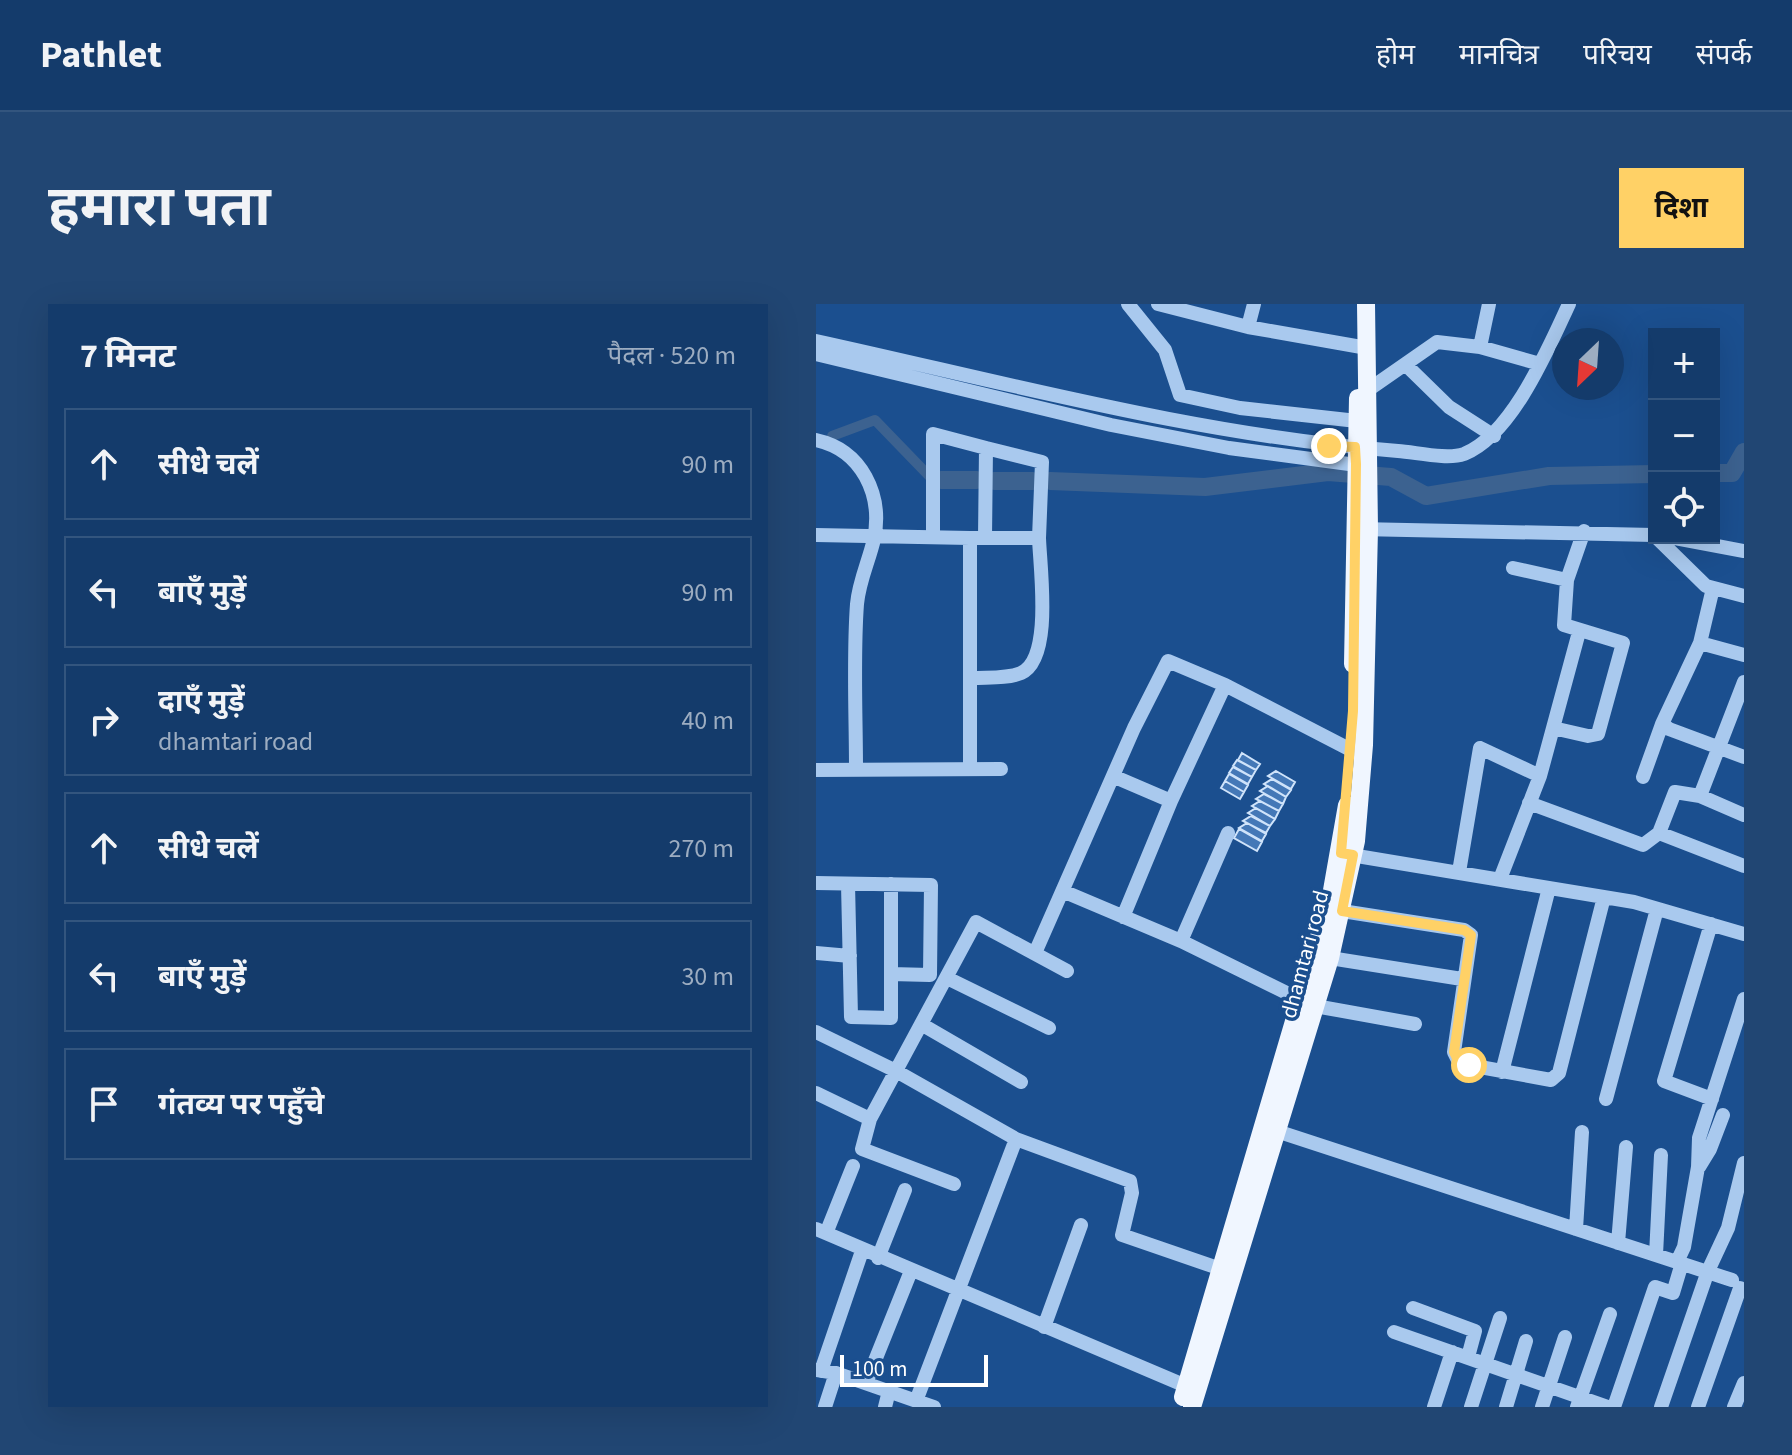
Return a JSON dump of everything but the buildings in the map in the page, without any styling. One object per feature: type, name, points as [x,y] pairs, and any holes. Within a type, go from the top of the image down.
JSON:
[{"type":"main road","points":[[1192,1407],[1308,1003],[1347,854],[1368,390],[1356,304]]},
{"type":"main road","points":[[1363,460],[1357,421],[1366,304]]},
{"type":"main road","name":"dhamtari road","points":[[1308,1003],[1330,958],[1342,911],[1347,854],[1364,745],[1362,529]]},
{"type":"main road","points":[[1179,1407],[1221,1269],[1270,1129]]},
{"type":"street","points":[[1128,304],[1165,350],[1180,395],[1240,408],[1357,421]]},
{"type":"street","points":[[1158,304],[1248,327],[1362,349]]},
{"type":"street","points":[[1248,327],[1254,304]]},
{"type":"street","points":[[1480,347],[1489,304]]},
{"type":"street","points":[[816,354],[1111,425],[1229,448],[1363,460],[1461,455],[1494,436],[1540,364],[1569,304]]},
{"type":"street","points":[[816,341],[1363,460]]},
{"type":"street","points":[[1368,390],[1437,342],[1480,347],[1540,364]]},
{"type":"street","points":[[1406,365],[1449,407],[1494,436]]},
{"type":"street","points":[[933,537],[933,434],[1042,462],[1039,538],[1041,642],[1037,660],[1023,672],[972,678]]},
{"type":"street","points":[[816,440],[845,451],[860,467],[871,485],[876,514],[875,536],[857,606],[856,769]]},
{"type":"street","points":[[970,769],[977,538],[986,448]]},
{"type":"street","points":[[816,522],[816,535],[1039,538]]},
{"type":"street","points":[[1362,529],[1584,531],[1648,535]]},
{"type":"street","points":[[1553,728],[1588,736],[1598,734],[1623,643],[1564,625],[1567,580],[1584,531]]},
{"type":"street","points":[[1664,544],[1706,586],[1744,596]]},
{"type":"street","points":[[1707,544],[1744,551]]},
{"type":"street","points":[[1513,568],[1567,580]]},
{"type":"street","points":[[1643,777],[1662,724],[1700,643],[1713,588]]},
{"type":"street","points":[[1500,879],[1540,776],[1579,632]]},
{"type":"street","points":[[1700,643],[1744,655]]},
{"type":"street","points":[[1035,953],[1065,892],[1134,728],[1168,661],[1225,685],[1351,750]]},
{"type":"street","points":[[1700,796],[1744,682]]},
{"type":"street","points":[[1123,917],[1171,801],[1225,685]]},
{"type":"street","points":[[1662,724],[1744,757]]},
{"type":"street","points":[[1459,872],[1480,748],[1540,776]]},
{"type":"street","points":[[816,770],[1001,769]]},
{"type":"street","points":[[1115,777],[1171,801]]},
{"type":"street","points":[[1529,803],[1643,845],[1659,833],[1675,792],[1700,796],[1744,815]]},
{"type":"street","points":[[1181,941],[1228,833]]},
{"type":"street","points":[[1659,833],[1744,866]]},
{"type":"street","points":[[1347,854],[1604,897],[1744,934]]},
{"type":"street","points":[[816,883],[931,885],[930,975],[891,974]]},
{"type":"street","points":[[848,884],[851,1017],[891,1018],[891,884]]},
{"type":"street","points":[[1502,1072],[1549,888]]},
{"type":"street","points":[[1065,892],[1181,941],[1308,1003],[1415,1024]]},
{"type":"street","points":[[1342,911],[1464,930],[1471,935],[1462,979],[1454,1052],[1458,1060],[1502,1072],[1551,1080],[1559,1073],[1604,897]]},
{"type":"street","points":[[1606,1099],[1657,909]]},
{"type":"street","points":[[954,1184],[862,1149],[870,1119],[976,922],[1067,971]]},
{"type":"street","points":[[1711,924],[1664,1081],[1712,1099]]},
{"type":"street","points":[[816,953],[850,956]]},
{"type":"street","points":[[1330,958],[1462,979]]},
{"type":"street","points":[[947,978],[1049,1028]]},
{"type":"street","points":[[1394,1332],[1549,1385],[1579,1401],[1611,1407],[1655,1287],[1673,1293],[1698,1167],[1699,1138],[1744,999]]},
{"type":"street","points":[[921,1024],[1021,1082]]},
{"type":"street","points":[[816,1032],[896,1071],[1016,1139],[1130,1181],[1132,1193],[1122,1235],[1221,1269]]},
{"type":"street","points":[[816,1093],[870,1119]]},
{"type":"street","points":[[1698,1167],[1710,1149],[1723,1115]]},
{"type":"street","points":[[1270,1129],[1740,1282],[1698,1407]]},
{"type":"street","points":[[1576,1229],[1582,1132]]},
{"type":"street","points":[[916,1401],[1016,1139]]},
{"type":"street","points":[[1618,1243],[1626,1147]]},
{"type":"street","points":[[1656,1255],[1661,1155]]},
{"type":"street","points":[[1661,1407],[1708,1271],[1728,1228],[1744,1163]]},
{"type":"street","points":[[853,1166],[821,1230],[878,1258],[1186,1386]]},
{"type":"street","points":[[878,1258],[905,1190]]},
{"type":"street","points":[[1044,1327],[1081,1225]]},
{"type":"street","points":[[825,1407],[824,1371],[862,1251]]},
{"type":"street","points":[[866,1383],[911,1271]]},
{"type":"street","points":[[1413,1308],[1475,1331],[1468,1357]]},
{"type":"street","points":[[1579,1401],[1610,1314]]},
{"type":"street","points":[[1471,1407],[1500,1318]]},
{"type":"street","points":[[1434,1407],[1448,1350],[1451,1322]]},
{"type":"street","points":[[1542,1407],[1565,1337]]},
{"type":"street","points":[[1506,1407],[1526,1341]]},
{"type":"street","points":[[824,1371],[934,1407]]},
{"type":"street","points":[[1734,1407],[1744,1383]]},
{"type":"street","points":[[885,1407],[889,1391]]},
{"type":"waterway","points":[[832,436],[875,420],[933,480]]},
{"type":"waterway","points":[[1720,473],[1732,473],[1744,452]]},
{"type":"waterway","points":[[1050,481],[1205,487],[1328,472],[1391,477],[1426,496],[1549,476],[1648,474]]},
{"type":"waterway","points":[[941,480],[977,480]]},
{"type":"waterway","points":[[994,481],[1033,481]]},
{"type":"route","points":[[1329,446],[1355,447],[1356,464],[1353,711],[1341,853],[1353,855],[1342,911],[1464,930],[1471,935],[1462,979],[1454,1052],[1458,1060],[1469,1065]]}]
